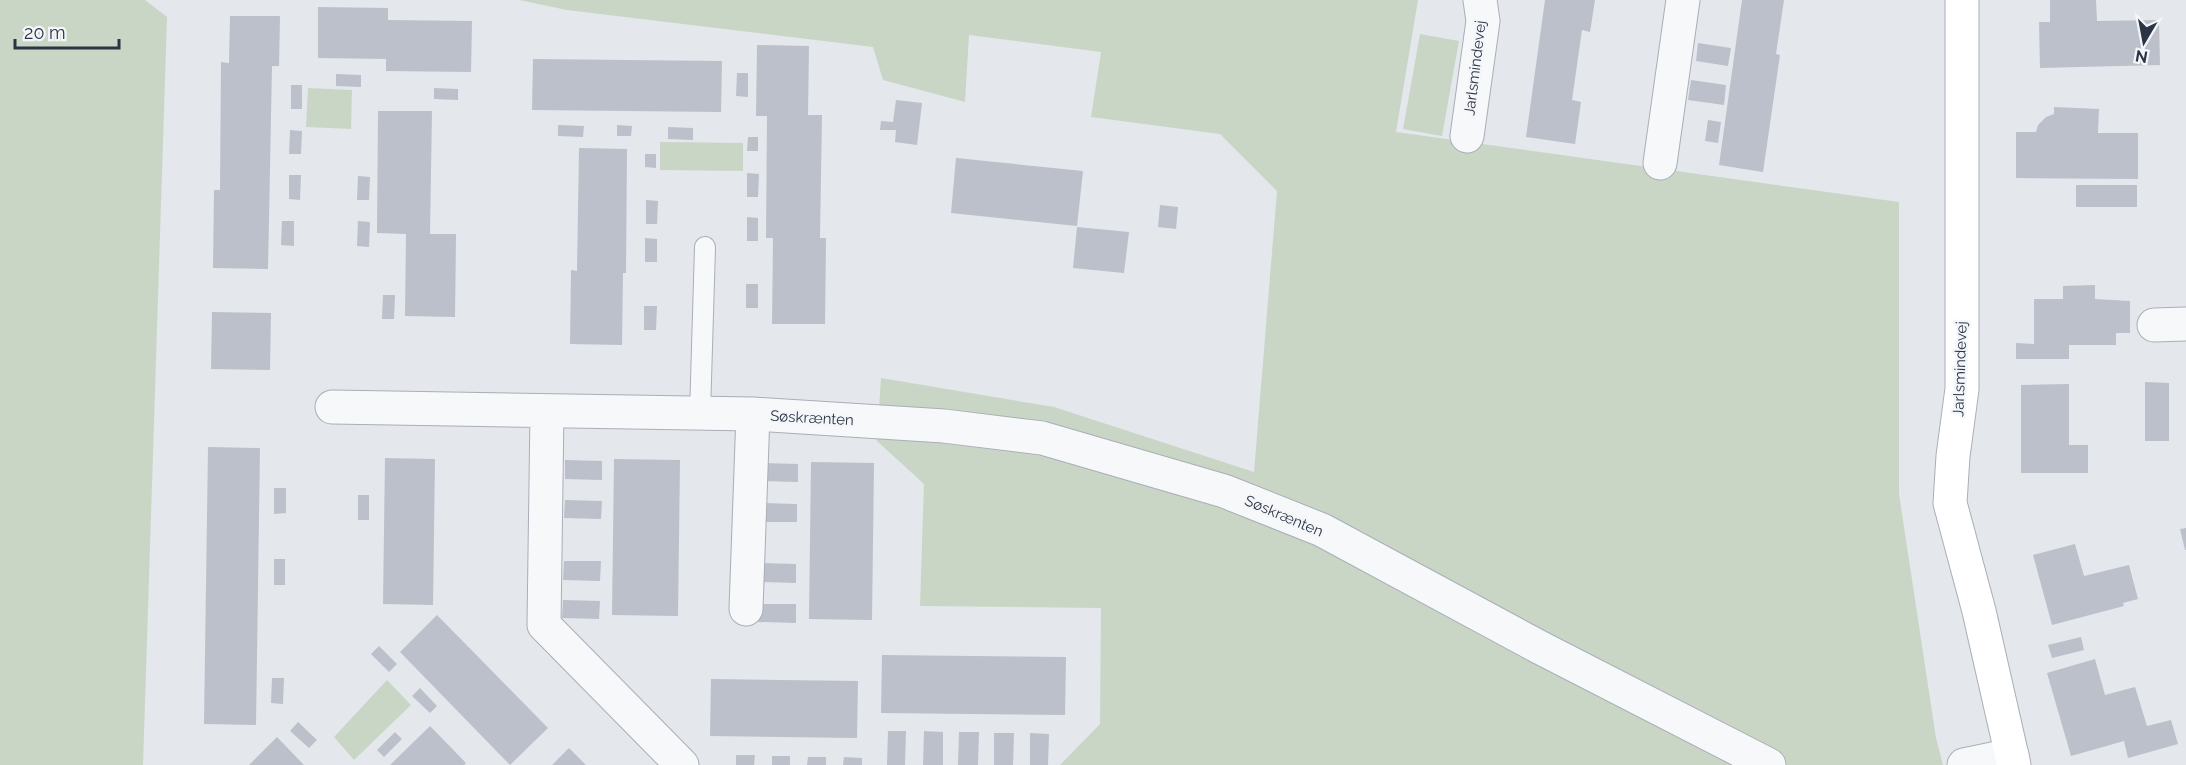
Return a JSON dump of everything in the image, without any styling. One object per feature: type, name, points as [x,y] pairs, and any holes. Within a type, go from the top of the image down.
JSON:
[{"type":"street","name":"Jarlsmindevej","points":[[1467,136],[1482,21],[1480,0]]},
{"type":"street","points":[[1660,163],[1683,0]]},
{"type":"street","name":"Jarlsmindevej","points":[[1962,0],[1962,389],[1953,456],[1950,503],[1979,611],[2013,760]]},
{"type":"street","points":[[2154,325],[2186,324]]},
{"type":"street","name":"Søskrænten","points":[[332,407],[753,414],[944,426],[1042,438],[1224,490],[1322,531],[1539,647],[1769,765]]},
{"type":"street","points":[[547,411],[544,625],[682,765]]},
{"type":"street","name":"Søskrænten","points":[[746,609],[753,414]]},
{"type":"street","points":[[1964,765],[2013,760]]},
{"type":"lane","points":[[700,414],[705,247]]},
{"type":"green space","points":[[0,0],[145,0],[167,17],[143,765],[0,765]]},
{"type":"green space","points":[[519,0],[1418,0],[1396,132],[1899,202],[1899,494],[1936,738],[1943,765],[1060,765],[1100,724],[1101,608],[920,606],[924,484],[877,441],[881,378],[1054,407],[1254,472],[1277,191],[1220,134],[1091,117],[1101,52],[969,35],[965,102],[883,80],[873,47],[567,10]]},
{"type":"green space","points":[[1420,34],[1459,41],[1442,136],[1403,129]]},
{"type":"green space","points":[[308,88],[352,90],[351,129],[306,127]]},
{"type":"green space","points":[[660,142],[743,143],[743,171],[660,170]]},
{"type":"green space","points":[[387,680],[411,705],[354,760],[334,737]]},
{"type":"building","points":[[1545,0],[1595,0],[1590,32],[1582,30],[1572,100],[1581,102],[1575,144],[1526,137]]},
{"type":"building","points":[[1742,0],[1784,0],[1776,54],[1780,55],[1763,172],[1719,165]]},
{"type":"building","points":[[2050,0],[2096,0],[2097,21],[2159,20],[2160,65],[2040,68],[2039,22],[2050,22]]},
{"type":"building","points":[[318,7],[388,8],[388,20],[472,21],[471,72],[386,71],[386,59],[318,58]]},
{"type":"building","points":[[230,16],[280,16],[279,66],[272,66],[268,269],[213,268],[214,190],[220,190],[221,62],[229,63]]},
{"type":"building","points":[[1698,43],[1731,48],[1728,66],[1696,61]]},
{"type":"building","points":[[757,45],[809,46],[808,115],[822,115],[820,238],[826,238],[825,324],[772,324],[773,238],[766,238],[767,116],[756,116]]},
{"type":"building","points":[[533,59],[722,61],[721,112],[532,110]]},
{"type":"building","points":[[737,73],[748,73],[748,97],[736,96]]},
{"type":"building","points":[[336,74],[361,75],[361,87],[336,86]]},
{"type":"building","points":[[1691,80],[1726,85],[1724,105],[1688,100]]},
{"type":"building","points":[[291,85],[302,85],[302,109],[291,109]]},
{"type":"building","points":[[434,88],[458,89],[458,100],[434,99]]},
{"type":"building","points":[[896,100],[922,103],[917,145],[895,142],[896,130],[880,130],[881,121],[893,122]]},
{"type":"building","points":[[2054,107],[2099,109],[2098,133],[2138,133],[2138,179],[2016,178],[2016,132],[2036,132],[2038,125],[2046,117],[2054,114]]},
{"type":"building","points":[[378,111],[432,111],[430,234],[456,234],[455,317],[405,316],[406,234],[377,233]]},
{"type":"building","points":[[1708,120],[1721,122],[1718,143],[1705,141]]},
{"type":"building","points":[[558,125],[584,126],[583,137],[558,136]]},
{"type":"building","points":[[617,125],[632,126],[631,136],[617,136]]},
{"type":"building","points":[[668,127],[693,128],[693,140],[668,139]]},
{"type":"building","points":[[290,130],[302,131],[301,154],[289,154]]},
{"type":"building","points":[[748,137],[758,137],[758,151],[747,151]]},
{"type":"building","points":[[579,148],[627,149],[626,273],[623,273],[622,345],[570,344],[571,270],[577,271]]},
{"type":"building","points":[[645,154],[656,154],[656,168],[645,167]]},
{"type":"building","points":[[956,158],[1083,171],[1077,226],[951,213]]},
{"type":"building","points":[[747,173],[759,174],[758,197],[747,197]]},
{"type":"building","points":[[289,175],[301,175],[300,200],[289,199]]},
{"type":"building","points":[[358,176],[370,177],[369,200],[357,200]]},
{"type":"building","points":[[2076,185],[2137,185],[2137,207],[2076,207]]},
{"type":"building","points":[[646,200],[658,201],[657,224],[646,224]]},
{"type":"building","points":[[1160,205],[1178,207],[1176,229],[1158,227]]},
{"type":"building","points":[[747,217],[758,218],[758,241],[747,241]]},
{"type":"building","points":[[282,221],[294,221],[294,246],[281,245]]},
{"type":"building","points":[[358,221],[370,222],[369,247],[357,246]]},
{"type":"building","points":[[1077,227],[1129,232],[1124,273],[1073,268]]},
{"type":"building","points":[[645,238],[657,239],[657,262],[645,262]]},
{"type":"building","points":[[746,284],[758,284],[758,308],[746,308]]},
{"type":"building","points":[[2095,285],[2095,299],[2130,301],[2130,333],[2116,333],[2116,345],[2069,345],[2069,359],[2016,359],[2016,343],[2034,344],[2034,299],[2063,299],[2063,286]]},
{"type":"building","points":[[383,295],[395,295],[394,319],[382,319]]},
{"type":"building","points":[[644,306],[657,306],[656,330],[644,330]]},
{"type":"building","points":[[212,312],[271,313],[270,370],[211,369]]},
{"type":"building","points":[[2145,382],[2169,383],[2169,441],[2145,441]]},
{"type":"building","points":[[2069,384],[2069,445],[2088,445],[2088,473],[2021,473],[2021,385]]},
{"type":"building","points":[[208,447],[260,448],[256,725],[204,724]]},
{"type":"building","points":[[385,458],[435,459],[433,605],[383,604]]},
{"type":"building","points":[[614,459],[680,460],[678,616],[612,615]]},
{"type":"building","points":[[565,460],[602,461],[602,480],[565,479]]},
{"type":"building","points":[[811,462],[874,463],[872,620],[809,619]]},
{"type":"building","points":[[760,463],[798,464],[798,482],[760,481]]},
{"type":"building","points":[[274,488],[286,488],[286,513],[274,514]]},
{"type":"building","points":[[358,495],[369,495],[369,520],[358,520]]},
{"type":"building","points":[[565,500],[602,501],[601,519],[564,518]]},
{"type":"building","points":[[759,503],[797,504],[797,522],[759,522]]},
{"type":"building","points":[[2186,528],[2186,550],[2185,550],[2180,529]]},
{"type":"building","points":[[2075,544],[2084,576],[2129,565],[2138,599],[2123,603],[2124,606],[2052,625],[2033,555]]},
{"type":"building","points":[[274,559],[285,559],[285,585],[274,585]]},
{"type":"building","points":[[564,561],[601,561],[600,581],[563,580]]},
{"type":"building","points":[[759,563],[796,564],[796,583],[758,582]]},
{"type":"building","points":[[563,600],[600,601],[599,619],[562,618]]},
{"type":"building","points":[[758,604],[796,604],[796,623],[758,622]]},
{"type":"building","points":[[437,615],[548,728],[510,765],[400,652]]},
{"type":"building","points":[[2081,637],[2084,650],[2052,658],[2048,645]]},
{"type":"building","points":[[379,646],[397,664],[389,672],[371,654]]},
{"type":"building","points":[[882,655],[1066,657],[1065,715],[881,713]]},
{"type":"building","points":[[2095,659],[2105,695],[2135,687],[2147,726],[2171,720],[2178,744],[2128,758],[2124,741],[2071,756],[2047,673]]},
{"type":"building","points":[[272,678],[284,678],[283,704],[271,703]]},
{"type":"building","points":[[711,679],[858,681],[857,738],[710,736]]},
{"type":"building","points":[[420,688],[437,706],[430,713],[412,696]]},
{"type":"building","points":[[298,722],[317,740],[309,748],[290,731]]},
{"type":"building","points":[[430,726],[466,763],[464,765],[390,765]]},
{"type":"building","points":[[888,731],[906,731],[905,765],[887,765]]},
{"type":"building","points":[[924,731],[943,732],[943,765],[923,765]]},
{"type":"building","points":[[395,732],[402,739],[384,757],[377,750]]},
{"type":"building","points":[[959,732],[979,732],[978,765],[958,765]]},
{"type":"building","points":[[994,733],[1014,733],[1013,765],[994,765]]},
{"type":"building","points":[[1030,733],[1049,734],[1048,765],[1030,765]]},
{"type":"building","points":[[277,737],[304,765],[249,765]]},
{"type":"building","points":[[569,748],[586,765],[552,765]]},
{"type":"building","points":[[736,755],[755,755],[754,765],[736,765]]},
{"type":"building","points":[[772,756],[790,756],[790,765],[772,765]]},
{"type":"building","points":[[808,757],[826,757],[826,765],[807,765]]},
{"type":"building","points":[[844,757],[862,758],[862,765],[843,765]]}]
